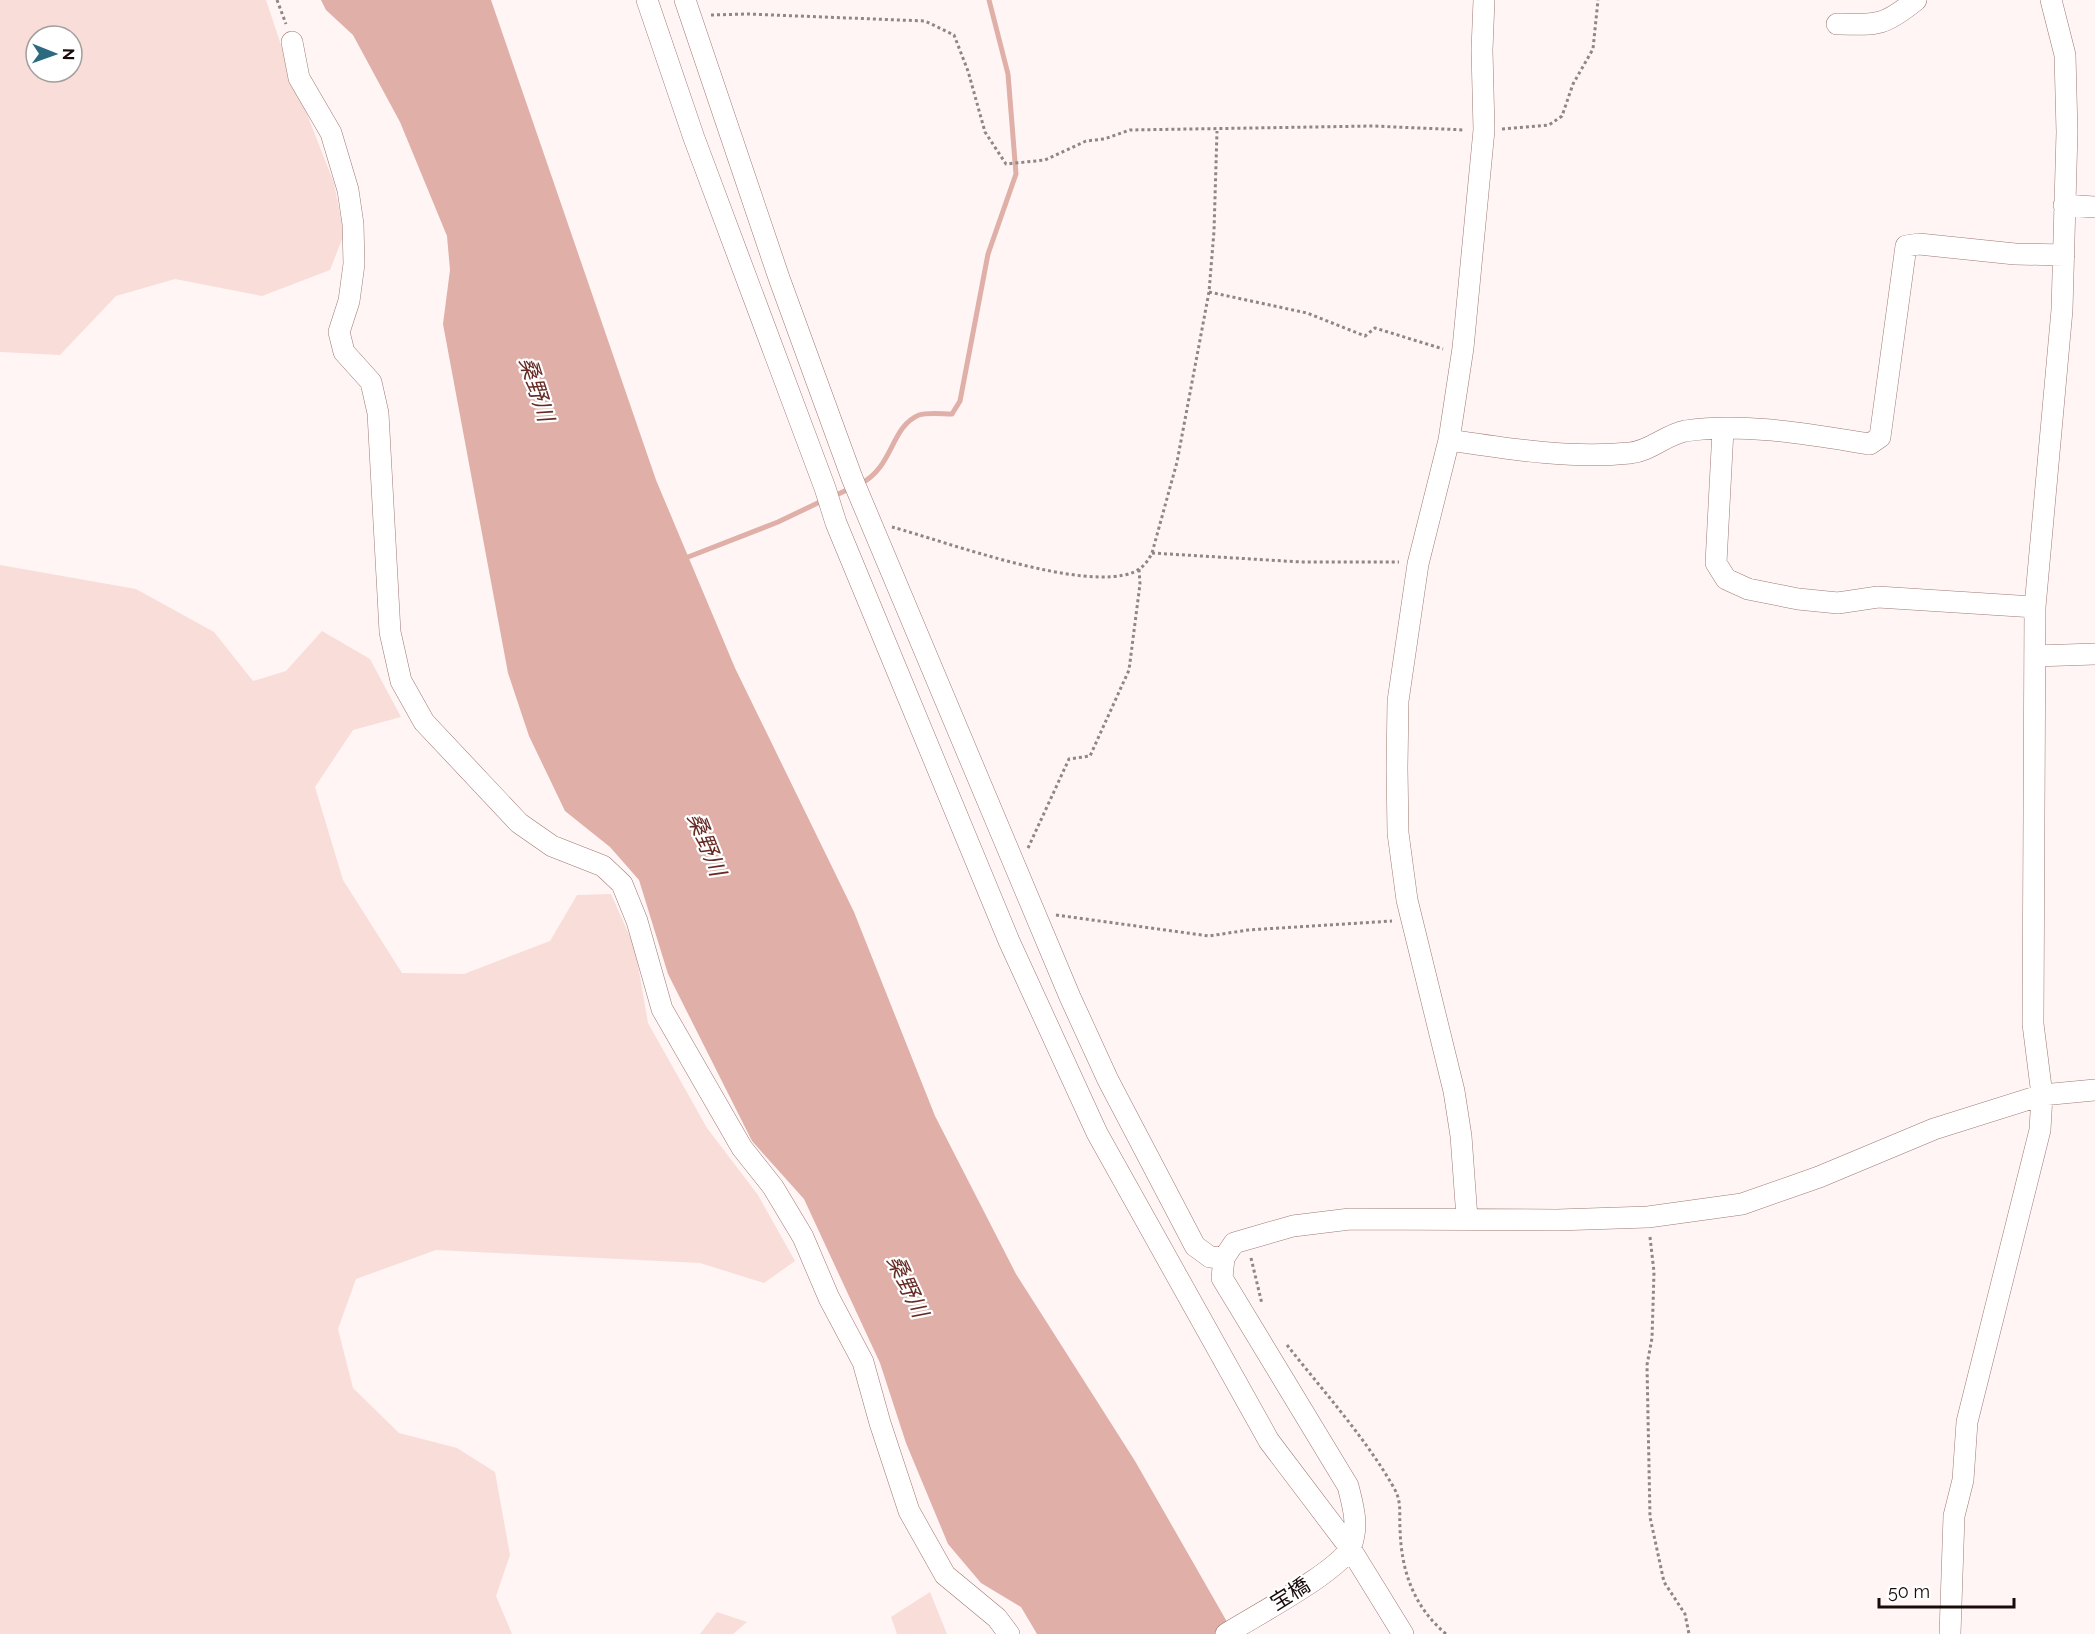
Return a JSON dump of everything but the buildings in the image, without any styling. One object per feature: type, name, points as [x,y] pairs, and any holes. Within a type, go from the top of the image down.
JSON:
[{"type":"street","points":[[647,0],[694,138],[836,523],[1009,941],[1097,1133],[1269,1441],[1350,1548],[1403,1634]]},
{"type":"street","points":[[684,0],[780,278],[873,529],[1033,911],[1108,1080],[1195,1246],[1210,1257],[1224,1258]]},
{"type":"street","points":[[1467,1218],[1461,1136],[1454,1091],[1414,920],[1407,900],[1398,833],[1396,768],[1398,701],[1418,564],[1449,440],[1463,348],[1484,130],[1482,50],[1484,0]]},
{"type":"street","points":[[1837,24],[1873,25],[1891,20],[1916,0]]},
{"type":"street","points":[[1950,1634],[1954,1516],[1963,1480],[1967,1422],[2040,1130],[2042,1095],[2033,1024],[2035,607],[2052,445],[2064,255],[2067,84],[2065,55],[2051,0]]},
{"type":"street","points":[[292,42],[299,78],[331,134],[348,190],[353,224],[354,264],[349,301],[339,332],[344,352],[371,382],[378,413],[390,632],[401,681],[424,722],[473,777],[519,822],[552,846],[603,866],[622,884],[638,921],[662,1009],[742,1148],[773,1187],[803,1237],[829,1298],[863,1362],[909,1511],[945,1575],[997,1618],[1009,1634]]},
{"type":"street","points":[[2064,205],[2095,207]]},
{"type":"street","points":[[1449,440],[1536,452],[1629,453],[1645,451],[1682,432],[1723,430],[1798,432],[1870,444],[1880,437],[1906,246],[1919,244],[2015,254],[2064,255]]},
{"type":"street","points":[[1723,430],[1716,563],[1726,579],[1748,589],[1828,602],[1878,597],[2035,607]]},
{"type":"street","points":[[2035,656],[2095,654]]},
{"type":"street","points":[[1350,1548],[1356,1515],[1348,1486],[1222,1278],[1224,1258],[1234,1243],[1293,1226],[1350,1219],[1557,1220],[1648,1217],[1742,1204],[1819,1177],[1934,1129],[2042,1095],[2095,1090]]},
{"type":"street","name":"宝橋","points":[[1226,1634],[1324,1574],[1350,1548]]},
{"type":"path","points":[[277,0],[292,42]]},
{"type":"path","points":[[692,21],[714,15],[747,14],[925,21],[954,35],[968,71],[985,132],[1006,164],[1045,160],[1086,141],[1104,139],[1130,130],[1372,126],[1484,130],[1548,125],[1562,116],[1573,84],[1593,49],[1598,0]]},
{"type":"path","points":[[873,529],[890,526],[1050,572],[1092,577],[1131,573],[1139,569],[1152,553],[1177,462],[1209,292],[1214,231],[1217,130]]},
{"type":"path","points":[[1209,292],[1307,313],[1365,336],[1375,328],[1442,349],[1463,348]]},
{"type":"path","points":[[1152,553],[1300,562],[1418,564]]},
{"type":"path","points":[[1017,872],[1069,759],[1090,756],[1129,670],[1139,569]]},
{"type":"path","points":[[1033,911],[1209,936],[1248,930],[1414,920]]},
{"type":"path","points":[[1648,1217],[1654,1272],[1652,1338],[1647,1365],[1650,1517],[1664,1582],[1685,1614],[1689,1634]]},
{"type":"path","points":[[1245,1240],[1262,1307]]},
{"type":"path","points":[[1287,1344],[1360,1437],[1395,1489],[1401,1504],[1404,1571],[1416,1598],[1446,1634]]},
{"type":"shaded area","points":[[0,0],[266,0],[288,66],[334,183],[344,234],[330,270],[262,296],[175,279],[116,296],[60,355],[0,352]]},
{"type":"shaded area","points":[[0,565],[136,589],[214,632],[253,681],[286,671],[322,631],[370,659],[401,717],[353,730],[315,787],[343,880],[402,973],[464,974],[550,941],[577,895],[611,894],[635,948],[648,1023],[707,1128],[758,1195],[795,1261],[764,1283],[700,1263],[436,1250],[356,1279],[338,1329],[353,1388],[399,1433],[457,1448],[495,1472],[510,1555],[496,1596],[512,1634],[0,1634]]},
{"type":"shaded area","points":[[930,1592],[947,1634],[897,1634],[891,1617]]},
{"type":"shaded area","points":[[717,1612],[747,1622],[733,1634],[700,1634]]},
{"type":"water","name":"桑野川","points":[[321,0],[491,0],[656,480],[735,668],[854,912],[935,1116],[1016,1274],[1135,1461],[1234,1634],[1037,1634],[1021,1607],[981,1583],[948,1544],[906,1443],[880,1363],[804,1199],[752,1141],[668,974],[639,880],[610,847],[565,811],[529,736],[508,673],[443,324],[450,270],[447,236],[400,122],[353,35],[326,10]]},
{"type":"waterway","points":[[860,484],[879,468],[902,428],[910,421],[923,414],[952,414],[960,401],[988,254],[1016,174],[1008,74],[989,0]]},
{"type":"waterway","points":[[832,497],[851,488]]},
{"type":"waterway","points":[[683,559],[778,522],[824,500]]}]
